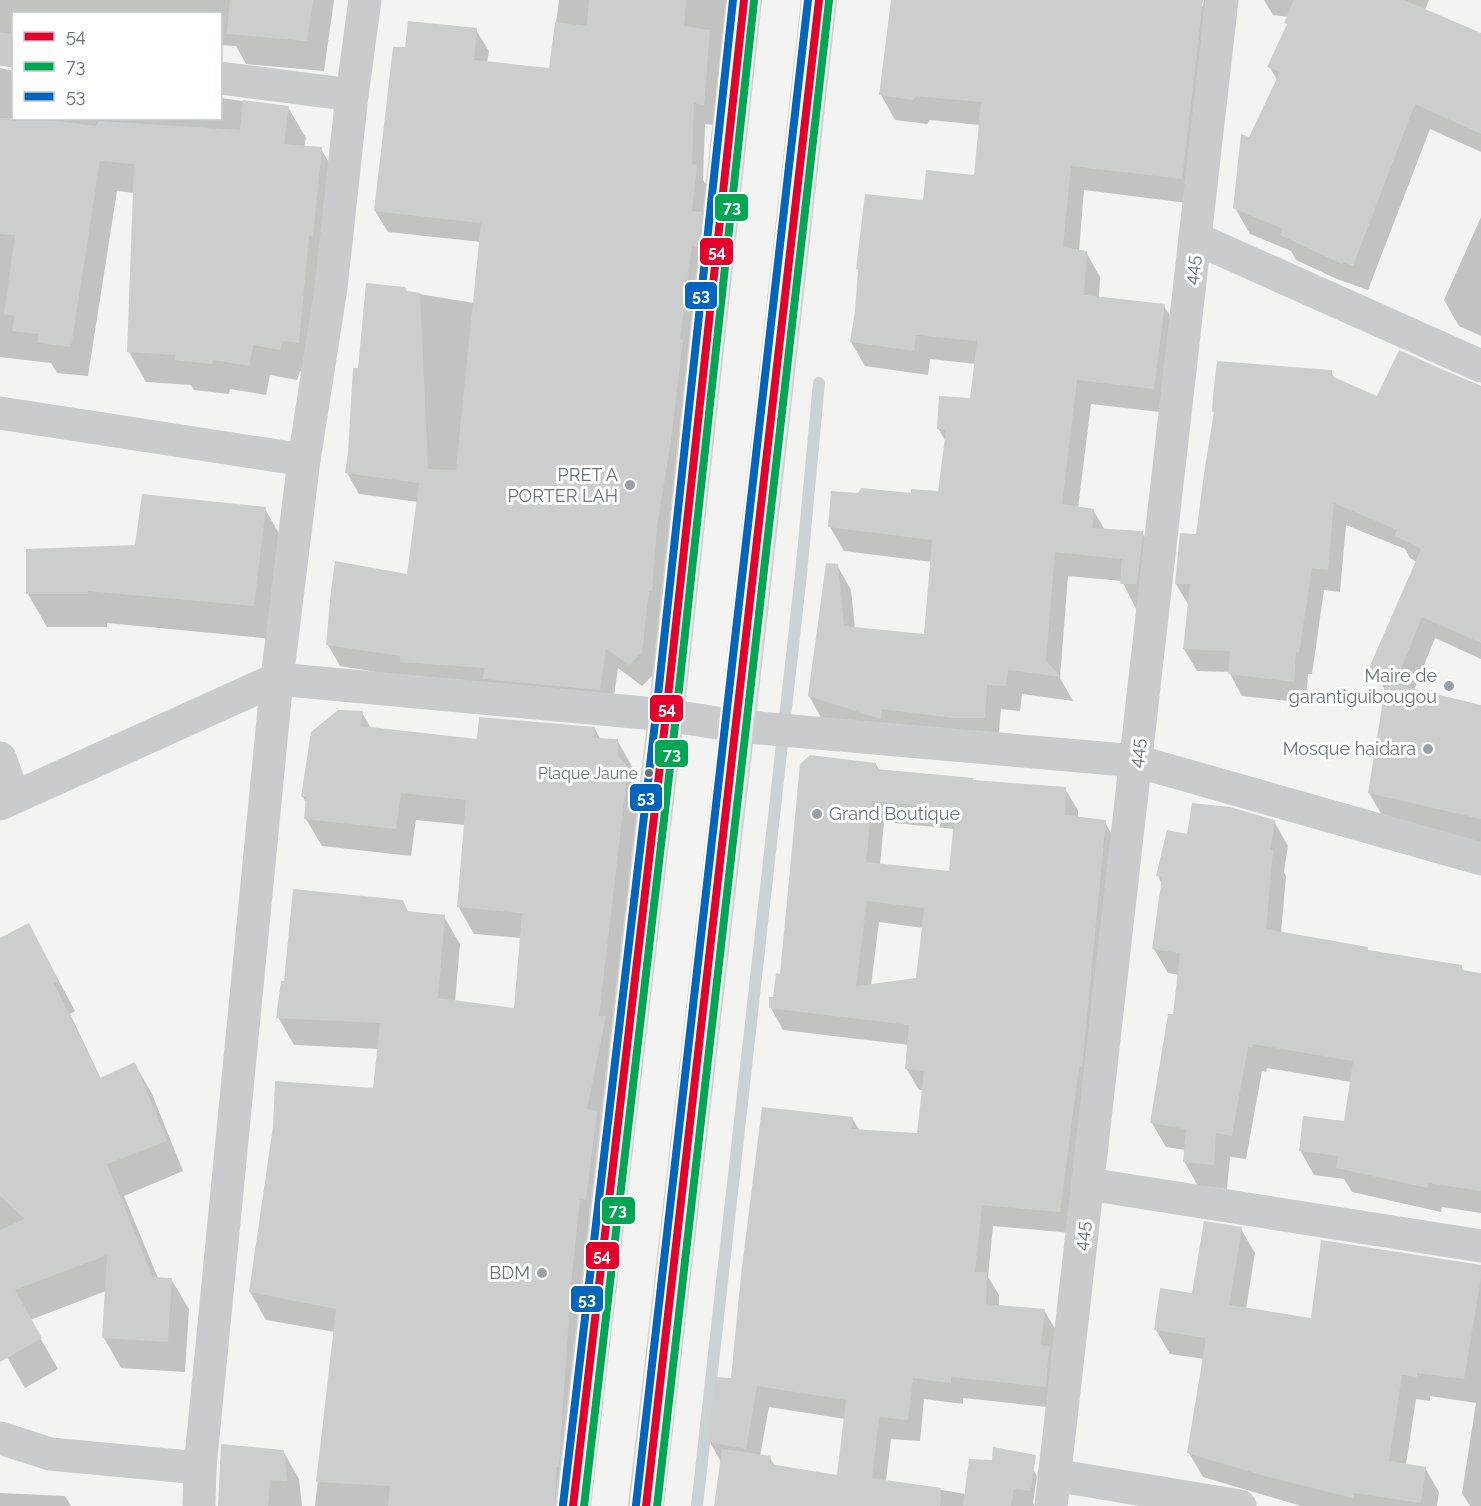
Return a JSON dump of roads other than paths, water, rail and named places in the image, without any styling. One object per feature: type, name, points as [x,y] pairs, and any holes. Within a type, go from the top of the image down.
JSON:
[{"type":"main road","points":[[573,1506],[666,715],[744,0]]},
{"type":"main road","points":[[646,1506],[819,0]]},
{"type":"street","points":[[199,1506],[200,1468],[277,679],[304,460],[331,288],[365,0]]},
{"type":"street","name":"445","points":[[1053,1490],[1222,0]]},
{"type":"street","points":[[222,78],[352,95]]},
{"type":"street","points":[[1195,238],[1481,366]]},
{"type":"street","points":[[0,413],[304,460]]},
{"type":"street","points":[[0,758],[7,800],[277,679],[666,715],[737,726],[1136,761],[1481,859]]},
{"type":"street","points":[[1088,1184],[1481,1246]]},
{"type":"street","points":[[0,1438],[50,1454],[200,1468]]},
{"type":"street","points":[[1053,1490],[1240,1506]]},
{"type":"waterway","points":[[697,1506],[801,574],[819,383]]},
{"type":"place","name":"PRET A PORTER LAH","points":[[630,485]]},
{"type":"place","name":"Maire de garantiguibougou","points":[[1449,686]]},
{"type":"place","name":"Mosque haidara","points":[[1428,749]]},
{"type":"place","name":"Plaque Jaune","points":[[649,773]]},
{"type":"place","name":"Grand Boutique","points":[[817,814]]},
{"type":"place","name":"BDM","points":[[542,1273]]}]
